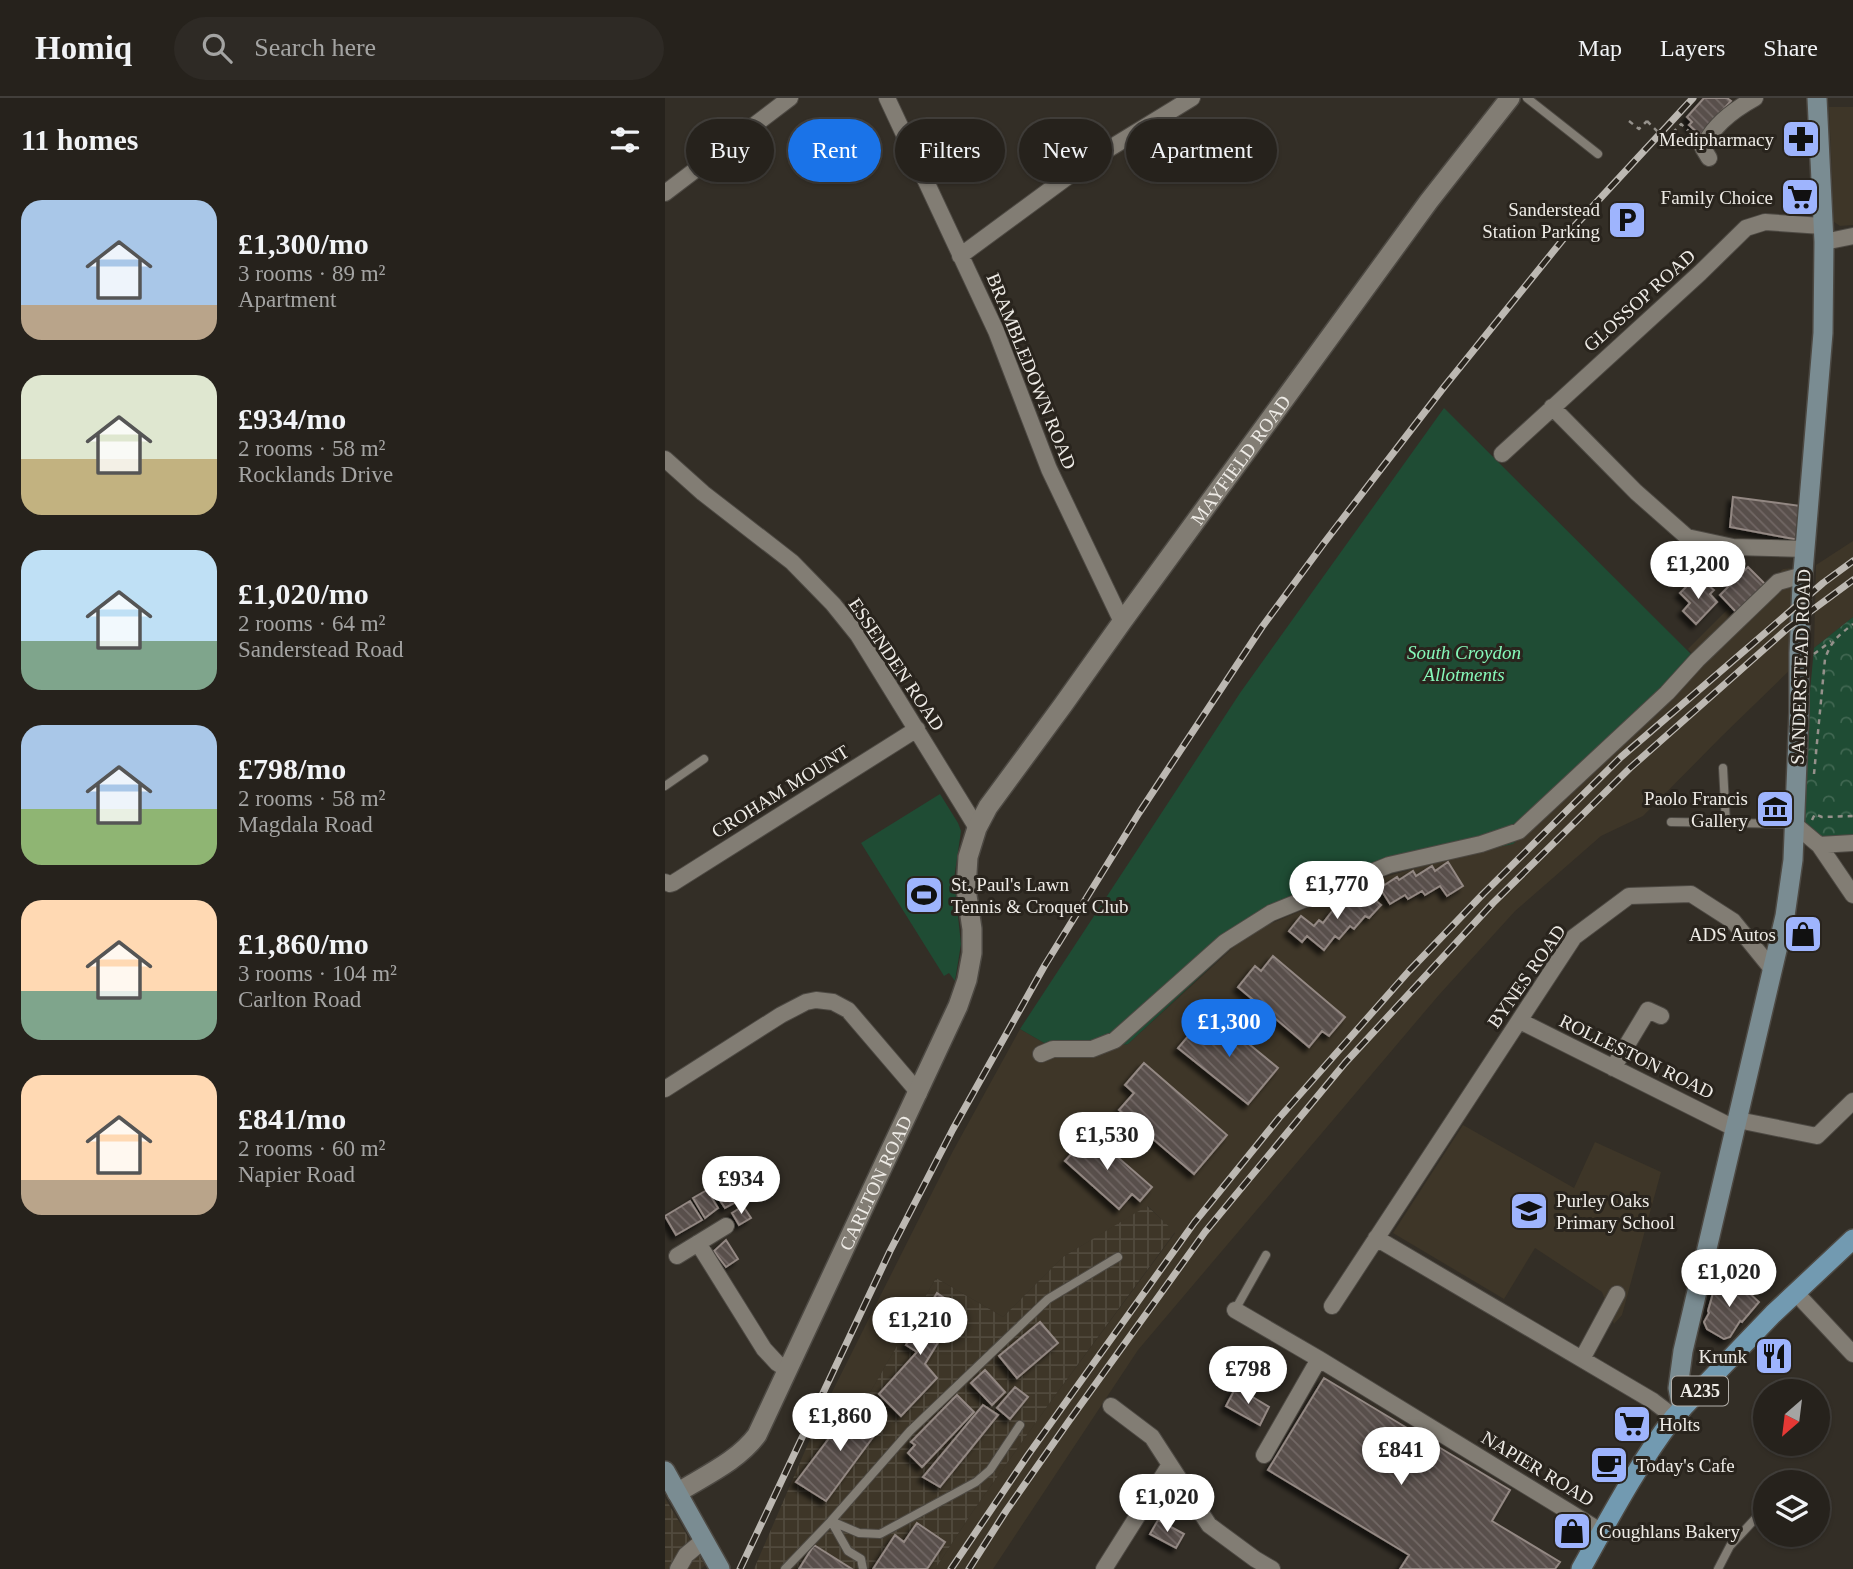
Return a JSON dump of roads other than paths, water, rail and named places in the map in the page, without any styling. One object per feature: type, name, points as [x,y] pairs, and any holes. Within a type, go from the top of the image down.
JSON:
[{"type":"main road","name":"SANDERSTEAD ROAD","points":[[1678,1413],[1683,1351],[1785,916],[1799,828],[1799,665],[1803,575],[1823,333],[1823,234],[1817,98]]},
{"type":"main road","name":"A235","points":[[1581,1569],[1651,1450],[1678,1413],[1795,1293],[1853,1239]]},
{"type":"main road","points":[[1683,1351],[1687,1364],[1706,1385]]},
{"type":"main road","points":[[665,1471],[720,1569]]},
{"type":"street","points":[[665,193],[790,98]]},
{"type":"street","name":"BRAMBLEDOWN ROAD","points":[[887,98],[996,331],[1049,469],[1122,622]]},
{"type":"street","points":[[960,256],[1090,161],[1192,98]]},
{"type":"street","name":"MAYFIELD ROAD","points":[[977,828],[994,798],[1429,201],[1510,98]]},
{"type":"street","points":[[1706,151],[1734,110],[1755,98]]},
{"type":"street","name":"GLOSSOP ROAD","points":[[1502,454],[1746,228],[1765,222],[1823,234],[1853,236]]},
{"type":"street","points":[[1552,407],[1636,492],[1687,537],[1733,547],[1805,549]]},
{"type":"street","name":"ESSENDEN ROAD","points":[[665,459],[703,493],[792,562],[833,604],[858,635],[977,828]]},
{"type":"street","points":[[1041,1054],[1053,1049],[1092,1049],[1115,1040],[1225,942],[1271,913],[1389,865],[1481,844],[1519,831],[1667,693],[1697,660],[1778,582],[1803,575]]},
{"type":"street","name":"CROHAM MOUNT","points":[[665,881],[673,883],[917,729]]},
{"type":"street","name":"CARLTON ROAD","points":[[677,1493],[728,1461],[753,1441],[765,1421],[919,1093],[958,1006],[970,970],[973,944],[966,873],[969,850],[977,828]]},
{"type":"street","points":[[1799,828],[1819,845],[1853,895]]},
{"type":"street","points":[[1819,845],[1853,843]]},
{"type":"street","name":"BYNES ROAD","points":[[1332,1306],[1574,937],[1629,896],[1691,894],[1733,921],[1772,969]]},
{"type":"street","points":[[665,1089],[788,1011],[816,1000],[833,1002],[848,1010],[919,1093]]},
{"type":"street","points":[[1613,1068],[1647,1010],[1661,1016]]},
{"type":"street","name":"ROLLESTON ROAD","points":[[1520,1021],[1613,1068],[1737,1124],[1817,1136],[1853,1101]]},
{"type":"street","points":[[677,1256],[726,1226]]},
{"type":"street","points":[[1376,1238],[1653,1401],[1678,1413]]},
{"type":"street","points":[[698,1243],[767,1354],[788,1370]]},
{"type":"street","points":[[1795,1293],[1853,1354]]},
{"type":"street","points":[[1582,1359],[1617,1294]]},
{"type":"street","name":"NAPIER ROAD","points":[[1235,1310],[1602,1532]]},
{"type":"street","points":[[1263,1455],[1319,1359]]},
{"type":"street","points":[[1111,1406],[1152,1437],[1209,1525],[1272,1569]]},
{"type":"street","points":[[1104,1569],[1169,1466]]},
{"type":"street","points":[[678,1569],[686,1555],[704,1540]]},
{"type":"lane","points":[[1527,98],[1598,154]]},
{"type":"lane","points":[[665,786],[704,758]]},
{"type":"lane","points":[[1723,768],[1726,823]]},
{"type":"lane","points":[[1671,822],[1799,828]]},
{"type":"lane","points":[[1235,1310],[1266,1255]]},
{"type":"lane","points":[[785,1569],[910,1431],[1048,1299],[1118,1257]]},
{"type":"lane","points":[[831,1521],[859,1533],[880,1534],[977,1482],[990,1470],[1020,1425]]},
{"type":"lane","points":[[831,1521],[848,1550],[860,1559],[863,1569]]},
{"type":"lane","points":[[1718,1569],[1730,1546],[1753,1521]]},
{"type":"railway","points":[[740,1569],[890,1251],[953,1129],[1045,965],[1139,813],[1262,627],[1444,387],[1569,232],[1693,98]]},
{"type":"railway","points":[[951,1569],[1028,1455],[1194,1223],[1279,1118],[1409,971],[1621,757],[1823,583],[1853,561]]},
{"type":"railway","points":[[969,1569],[1069,1421],[1205,1232],[1345,1063],[1493,903],[1630,768],[1788,628],[1853,580]]},
{"type":"place","name":"Medipharmacy","points":[[1801,139]]},
{"type":"place","name":"Family Choice","points":[[1800,197]]},
{"type":"place","name":"Sanderstead Station Parking","points":[[1627,220]]},
{"type":"place","name":"Paolo Francis Gallery","points":[[1775,809]]},
{"type":"place","name":"St. Paul's Lawn Tennis & Croquet Club","points":[[924,895]]},
{"type":"place","name":"ADS Autos","points":[[1803,934]]},
{"type":"place","name":"Purley Oaks Primary School","points":[[1529,1211]]},
{"type":"place","name":"Krunk","points":[[1774,1356]]},
{"type":"place","name":"Holts","points":[[1632,1424]]},
{"type":"place","name":"Today's Cafe","points":[[1609,1465]]},
{"type":"place","name":"Coughlans Bakery","points":[[1572,1531]]},
{"type":"park label","name":"South Croydon Allotments","points":[[1464,663]]}]
